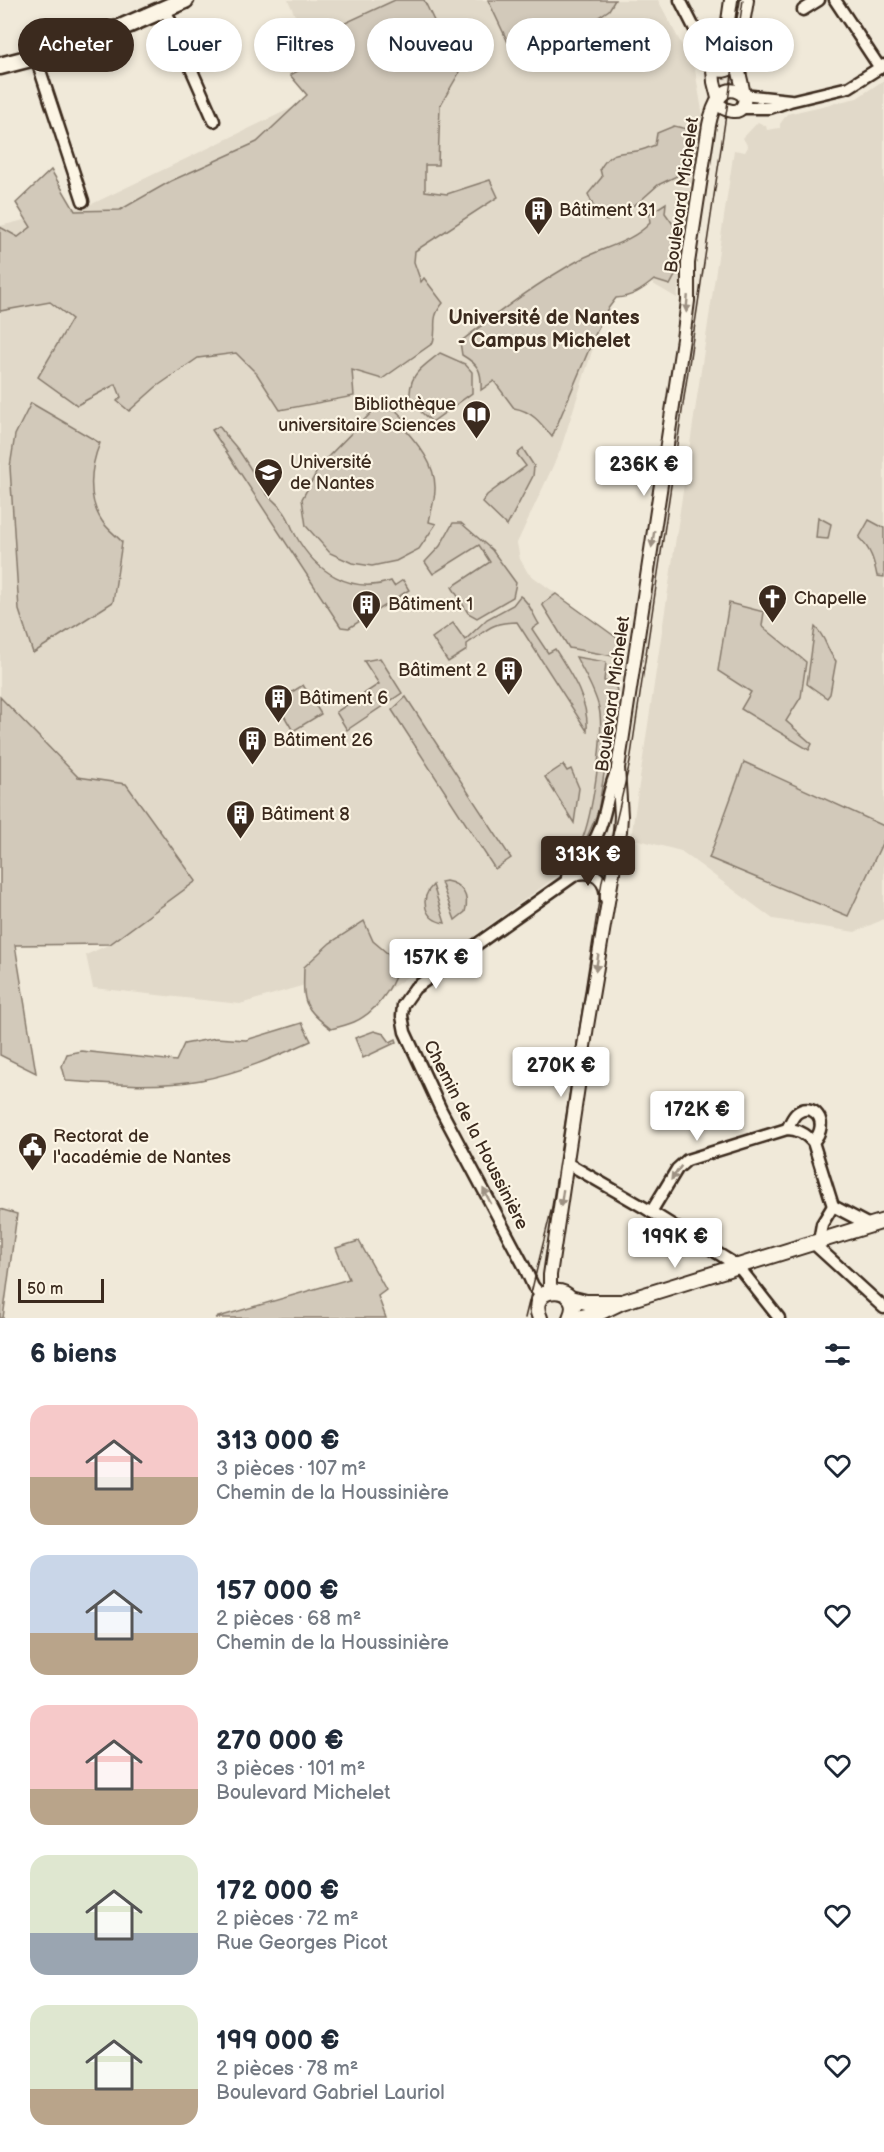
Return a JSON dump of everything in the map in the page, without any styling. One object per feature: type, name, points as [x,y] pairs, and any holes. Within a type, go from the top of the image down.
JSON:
[{"type":"main road","points":[[134,22],[177,3]]},
{"type":"main road","points":[[0,66],[18,62]]},
{"type":"main road","points":[[577,1318],[600,1316],[622,1302],[884,1221]]},
{"type":"main road","points":[[540,1318],[537,1308],[546,1294],[562,1292],[570,1298],[586,1302],[622,1302]]},
{"type":"main road","points":[[570,1298],[573,1306],[570,1318]]},
{"type":"street","points":[[680,0],[689,18]]},
{"type":"street","name":"Boulevard Michelet","points":[[728,18],[731,0]]},
{"type":"street","points":[[745,18],[747,0]]},
{"type":"street","points":[[803,10],[819,0]]},
{"type":"street","points":[[790,100],[743,95],[739,91],[730,90],[724,92],[718,100],[722,108],[731,111],[741,108],[770,108],[790,100],[849,87],[882,67],[835,0]]},
{"type":"street","points":[[177,3],[214,121]]},
{"type":"street","points":[[41,72],[83,201]]},
{"type":"street","name":"Boulevard Michelet","points":[[546,1294],[606,906],[618,846],[621,816],[618,768],[688,301],[688,263],[709,125],[712,110],[718,100],[714,72]]},
{"type":"street","points":[[740,72],[745,101],[741,108]]},
{"type":"street","name":"Chemin de la Houssinière","points":[[563,882],[594,840],[602,822],[610,783],[618,768]]},
{"type":"street","name":"Chemin de la Houssinière","points":[[546,1294],[533,1286],[441,1110],[405,1032],[402,1016],[403,1005],[415,988],[575,875],[608,848],[618,846]]},
{"type":"street","points":[[575,875],[587,873],[600,878],[606,889],[606,906]]},
{"type":"street","points":[[787,1130],[792,1118],[799,1111],[813,1112],[819,1116],[822,1127],[813,1142]]},
{"type":"street","points":[[651,1212],[677,1169],[687,1160],[787,1130],[806,1134],[813,1142],[833,1206],[869,1226]]},
{"type":"street","points":[[567,1163],[738,1266],[779,1318]]},
{"type":"street","points":[[833,1206],[822,1224],[816,1242],[884,1308]]},
{"type":"shaded area","name":"Université de Nantes","points":[[288,0],[658,0],[668,18],[506,18],[506,72],[671,72],[671,25],[683,47],[683,72],[695,72],[704,122],[677,298],[636,274],[604,314],[560,451],[517,543],[520,559],[528,573],[624,643],[618,657],[615,683],[617,691],[600,802],[587,840],[564,871],[462,945],[453,942],[436,954],[432,966],[417,970],[386,992],[308,984],[240,1004],[93,988],[86,955],[110,944],[126,784],[78,777],[0,697],[0,226],[94,203],[333,88],[324,72],[355,72],[355,18],[296,18]]},
{"type":"shaded area","points":[[395,0],[424,0],[433,18],[367,18],[367,72],[459,72],[440,106],[438,165],[425,165],[425,191],[447,194],[490,180],[498,197],[415,251],[414,262],[421,282],[424,278],[443,303],[435,318],[433,343],[382,379],[352,370],[354,396],[280,410],[257,374],[236,353],[198,358],[156,387],[129,411],[117,401],[121,397],[116,384],[77,405],[38,377],[72,319],[50,302],[0,311],[0,227],[18,237],[31,227],[16,203],[51,170],[75,211],[120,210],[171,181],[257,142],[307,95],[290,75],[296,72],[355,72],[355,18]]},
{"type":"shaded area","points":[[488,0],[615,0],[609,10],[597,18],[506,18],[506,38]]},
{"type":"shaded area","points":[[884,80],[884,919],[855,932],[773,919],[681,851],[631,838],[734,150],[745,152],[748,147],[743,138],[758,122],[766,126],[767,130],[780,128],[787,114],[857,98]]},
{"type":"shaded area","points":[[674,126],[691,130],[695,144],[693,161],[681,174],[658,185],[639,202],[607,221],[598,217],[588,194],[602,177],[600,169],[604,163],[616,154],[639,151],[655,145],[657,133]]},
{"type":"shaded area","points":[[666,203],[665,213],[678,231],[674,255],[678,258],[677,272],[670,285],[654,280],[636,292],[616,298],[604,314],[552,437],[531,415],[514,408],[494,381],[481,390],[478,369],[462,355],[460,342],[549,277],[643,230],[650,223],[649,214]]},
{"type":"shaded area","points":[[440,353],[465,364],[472,372],[472,393],[432,422],[410,402],[410,393],[413,378]]},
{"type":"shaded area","points":[[31,403],[100,443],[92,472],[94,503],[104,524],[122,542],[113,602],[33,653],[19,610],[10,467],[15,435]]},
{"type":"shaded area","points":[[384,407],[393,408],[407,421],[402,426],[429,463],[435,489],[429,522],[436,524],[419,549],[396,561],[372,566],[352,563],[330,553],[306,526],[302,499],[321,464],[373,411]]},
{"type":"shaded area","points":[[219,426],[239,451],[267,494],[284,512],[296,536],[313,560],[336,577],[348,582],[376,585],[391,581],[394,586],[403,580],[409,590],[349,628],[341,627],[212,430]]},
{"type":"shaded area","points":[[523,449],[534,466],[533,476],[507,526],[482,502],[487,495],[526,466],[517,454]]},
{"type":"shaded area","points":[[818,517],[831,524],[828,539],[816,538]]},
{"type":"shaded area","points":[[869,520],[884,528],[884,577],[877,576],[871,556],[859,538]]},
{"type":"shaded area","points":[[453,523],[461,523],[492,550],[516,583],[513,597],[477,618],[468,613],[452,587],[490,562],[479,545],[433,574],[425,562],[440,546]]},
{"type":"shaded area","points":[[556,594],[624,643],[618,657],[569,648],[542,604]]},
{"type":"shaded area","points":[[520,596],[539,624],[532,629],[548,653],[555,649],[578,688],[585,709],[587,731],[517,622],[501,623],[490,628],[467,644],[467,650],[448,662],[432,638],[453,623],[465,640],[487,619],[513,605]]},
{"type":"shaded area","points":[[729,603],[764,612],[762,626],[806,662],[801,697],[786,721],[812,744],[809,750],[741,709],[751,692],[718,671]]},
{"type":"shaded area","points":[[815,627],[836,661],[830,694],[827,698],[807,684]]},
{"type":"shaded area","points":[[576,657],[606,662],[604,681],[615,683],[617,691],[598,812],[584,844],[581,842],[589,815],[599,755],[600,720],[595,695]]},
{"type":"shaded area","points":[[380,658],[402,693],[347,730],[336,712],[379,684],[364,661]]},
{"type":"shaded area","points":[[303,685],[321,714],[293,731],[276,702]]},
{"type":"shaded area","points":[[0,697],[78,777],[126,784],[196,881],[110,944],[15,945],[36,1073],[0,1055]]},
{"type":"shaded area","points":[[406,697],[511,858],[495,869],[392,710]]},
{"type":"shaded area","points":[[744,762],[884,826],[884,839],[848,916],[709,858]]},
{"type":"shaded area","points":[[563,765],[567,771],[571,769],[579,788],[574,823],[545,777]]},
{"type":"shaded area","points":[[446,881],[460,888],[465,896],[465,912],[455,920],[441,882]]},
{"type":"shaded area","points":[[433,885],[445,923],[432,918],[426,908],[426,896]]},
{"type":"shaded area","points":[[364,921],[373,941],[387,953],[398,968],[382,1000],[369,1013],[354,1022],[331,1029],[314,1015],[306,1003],[304,967],[330,943]]},
{"type":"shaded area","points":[[302,1023],[311,1041],[243,1069],[201,1080],[151,1085],[66,1081],[62,1066],[67,1054],[81,1051],[176,1061],[184,1044],[216,1038],[246,1040]]},
{"type":"shaded area","points":[[374,1031],[384,1034],[390,1042],[396,1039],[397,1042],[363,1058],[355,1038]]},
{"type":"shaded area","points":[[0,1209],[17,1214],[3,1318],[0,1318]]},
{"type":"shaded area","points":[[359,1241],[386,1290],[378,1296],[386,1318],[215,1318],[349,1279],[336,1248]]},
{"type":"tram line","points":[[525,1318],[552,1207],[602,881],[630,762],[743,0]]},
{"type":"place","name":"Bâtiment 31","points":[[538,236]]},
{"type":"place","name":"Bibliothèque universitaire Sciences","points":[[477,440]]},
{"type":"place","name":"Université de Nantes","points":[[269,498]]},
{"type":"place","name":"Chapelle","points":[[773,624]]},
{"type":"place","name":"Bâtiment 1","points":[[367,630]]},
{"type":"place","name":"Bâtiment 2","points":[[508,696]]},
{"type":"place","name":"Bâtiment 6","points":[[278,724]]},
{"type":"place","name":"Bâtiment 26","points":[[252,766]]},
{"type":"place","name":"Bâtiment 8","points":[[240,840]]},
{"type":"place","name":"Rectorat de l'académie de Nantes","points":[[32,1172]]},
{"type":"district","name":"Université de Nantes - Campus Michelet","points":[[544,330]]}]
